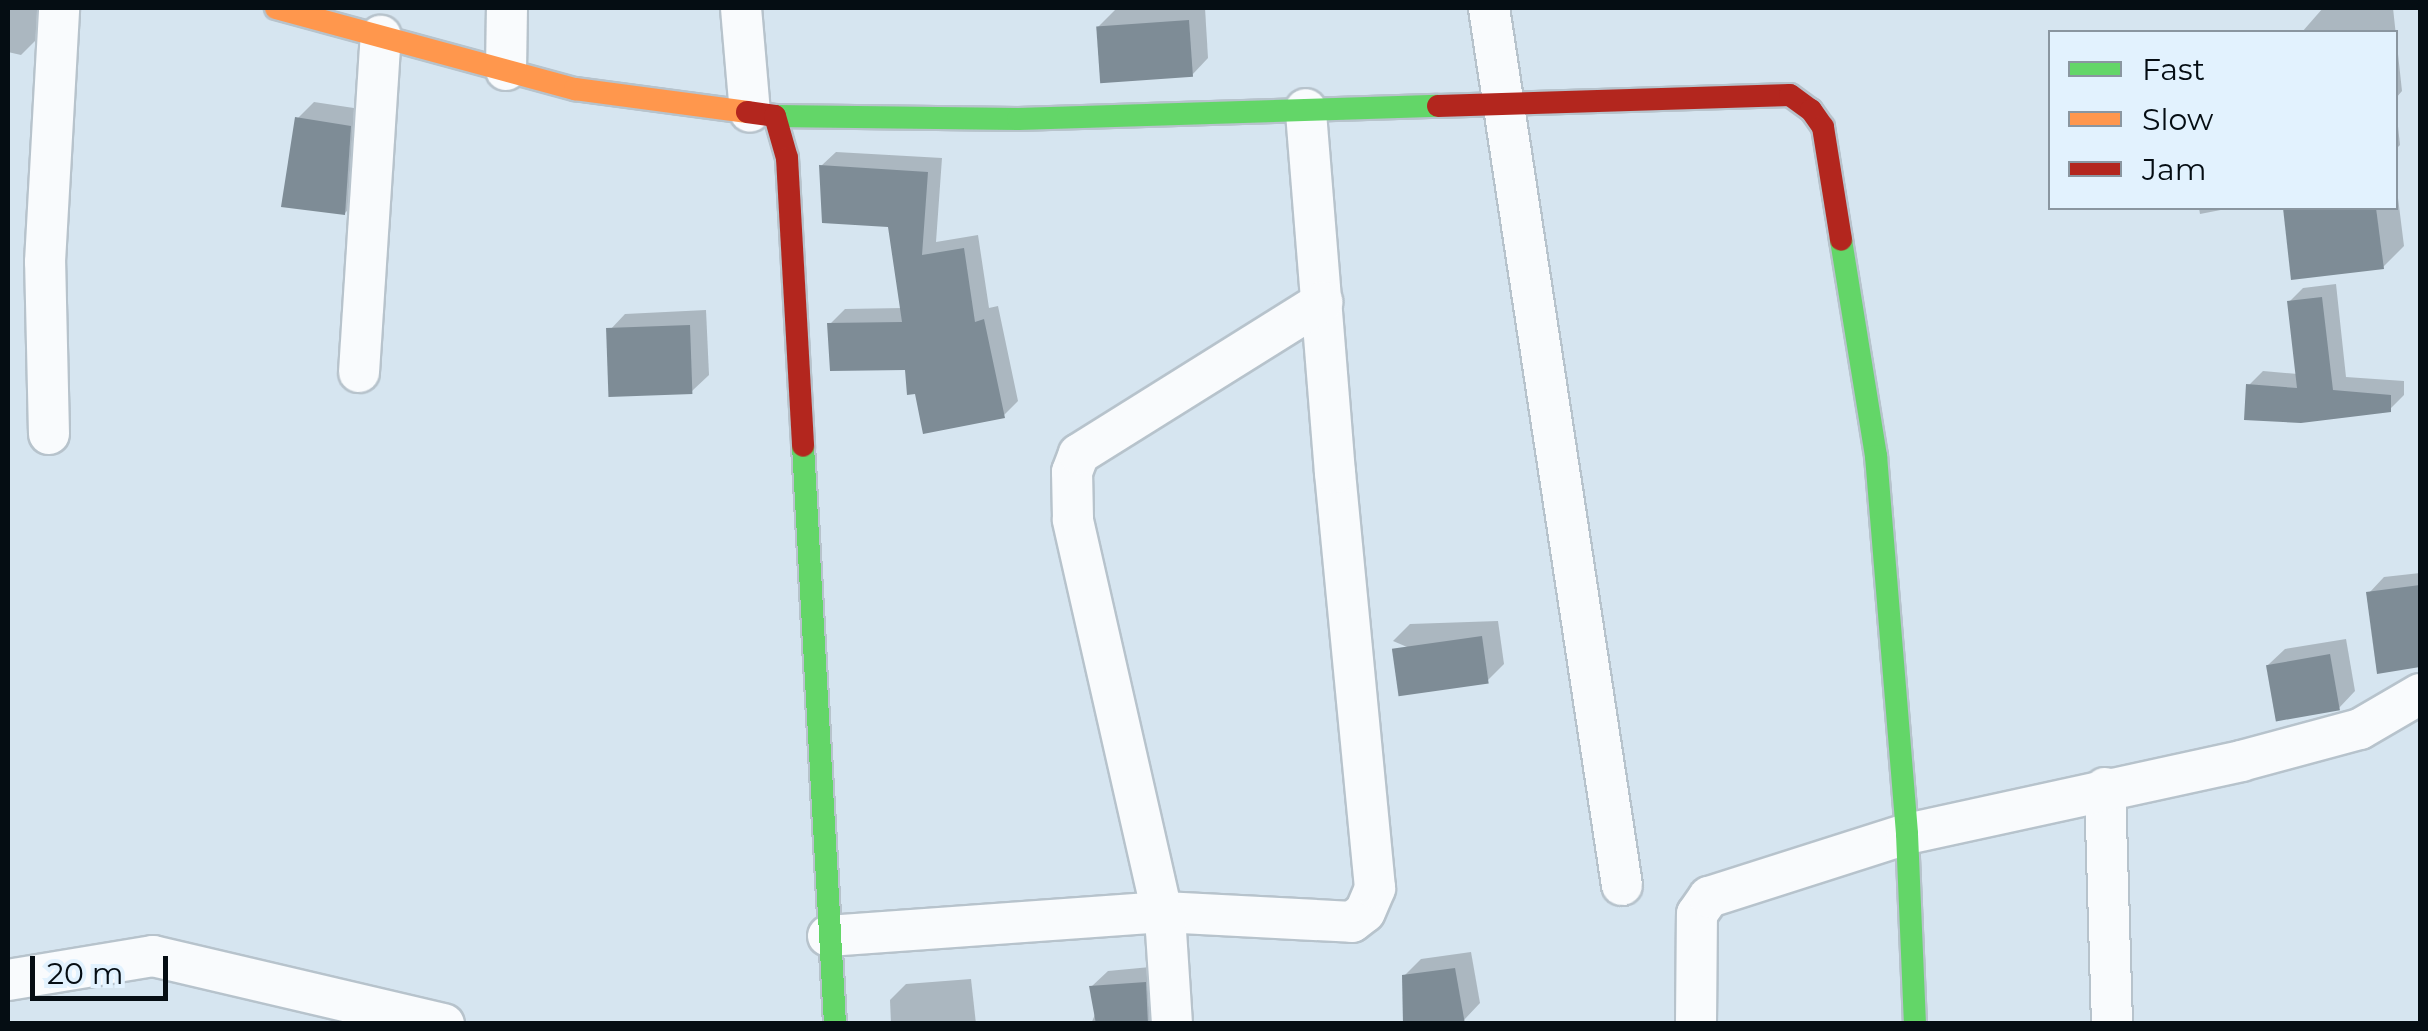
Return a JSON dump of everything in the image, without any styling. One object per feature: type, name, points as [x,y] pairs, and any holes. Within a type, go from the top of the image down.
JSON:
[{"type":"street","points":[[49,434],[44,262],[59,8]]},
{"type":"street","points":[[276,8],[575,89],[762,114],[1018,119],[1790,96],[1812,110],[1823,127],[1876,456],[1907,834],[1915,1024]]},
{"type":"street","points":[[506,70],[507,8]]},
{"type":"street","points":[[741,8],[762,114],[787,158],[835,1024]]},
{"type":"street","points":[[1489,8],[1500,105],[1622,885]]},
{"type":"street","points":[[358,372],[382,36]]},
{"type":"street","points":[[828,936],[1163,912],[1352,922],[1365,912],[1375,888],[1306,110]]},
{"type":"street","points":[[1172,1024],[1163,912],[1073,519],[1072,472],[1079,454],[1322,302]]},
{"type":"street","points":[[1696,1024],[1696,914],[1710,897],[1907,834],[2241,761],[2360,729],[2420,694]]},
{"type":"street","points":[[2105,788],[2112,1024]]},
{"type":"street","points":[[8,980],[153,956],[444,1024]]},
{"type":"building","points":[[1189,20],[1193,77],[1100,83],[1096,26]]},
{"type":"building","points":[[295,117],[351,126],[345,215],[281,207]]},
{"type":"building","points":[[819,165],[928,172],[922,255],[964,248],[975,322],[984,319],[1005,418],[923,434],[915,394],[907,395],[905,370],[830,371],[827,323],[902,322],[888,227],[822,223]]},
{"type":"building","points":[[2283,210],[2376,210],[2384,269],[2291,280]]},
{"type":"building","points":[[2322,297],[2333,390],[2391,395],[2391,412],[2301,423],[2244,420],[2246,384],[2297,388],[2287,301]]},
{"type":"building","points":[[690,325],[692,394],[608,397],[606,328]]},
{"type":"building","points":[[2420,585],[2420,667],[2377,674],[2366,592]]},
{"type":"building","points":[[1482,636],[1489,684],[1399,696],[1392,649]]},
{"type":"building","points":[[2330,654],[2340,710],[2276,721],[2266,665]]},
{"type":"building","points":[[1455,968],[1465,1024],[1403,1024],[1402,975]]},
{"type":"building","points":[[1146,982],[1148,1024],[1096,1024],[1089,986]]},
{"type":"traffic: fast","points":[[775,116],[1018,119],[1438,106]]},
{"type":"traffic: fast","points":[[1841,240],[1876,456],[1907,834],[1915,1024]]},
{"type":"traffic: fast","points":[[803,446],[835,1024]]},
{"type":"traffic: slow","points":[[276,8],[575,89],[747,112]]},
{"type":"traffic: jam","points":[[1438,106],[1790,95],[1811,110],[1823,127],[1841,240]]},
{"type":"traffic: jam","points":[[747,112],[775,116],[787,158],[803,446]]}]
